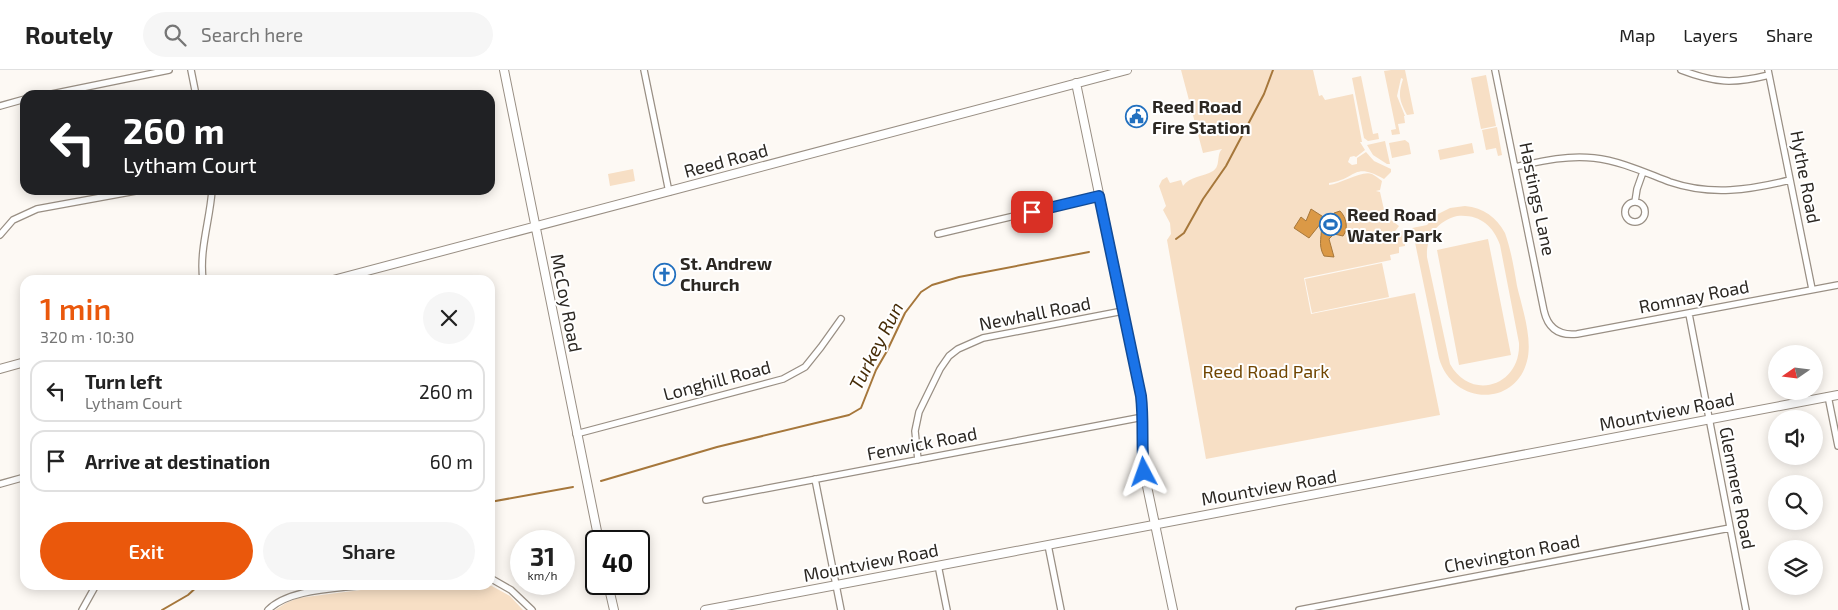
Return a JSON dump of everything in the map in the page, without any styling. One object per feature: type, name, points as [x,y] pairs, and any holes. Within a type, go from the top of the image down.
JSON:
[{"type":"street","points":[[71,90],[169,70]]},
{"type":"street","points":[[191,70],[195,90]]},
{"type":"street","name":"McCoy Road","points":[[504,70],[597,530]]},
{"type":"street","points":[[645,70],[668,192]]},
{"type":"street","name":"Reed Road","points":[[352,275],[1127,70]]},
{"type":"street","name":"Hastings Lane","points":[[1495,70],[1545,316],[1556,331]]},
{"type":"street","points":[[1681,70],[1703,78],[1719,81],[1738,81],[1768,72]]},
{"type":"street","name":"Hythe Road","points":[[1768,72],[1812,289]]},
{"type":"street","points":[[1076,83],[1141,396],[1143,463],[1173,610]]},
{"type":"street","points":[[0,106],[20,100]]},
{"type":"street","points":[[1515,167],[1558,158],[1593,158],[1625,165],[1683,186],[1715,191],[1745,190],[1790,180]]},
{"type":"street","points":[[1635,202],[1643,172]]},
{"type":"street","points":[[0,235],[13,220],[37,209],[114,195]]},
{"type":"street","points":[[203,275],[202,249],[211,208],[212,195]]},
{"type":"street","points":[[938,234],[1099,196]]},
{"type":"street","name":"Romnay Road","points":[[1556,331],[1566,335],[1577,334],[1838,284]]},
{"type":"street","name":"Newhall Road","points":[[918,460],[915,431],[919,412],[940,369],[949,356],[958,349],[983,338],[1123,312]]},
{"type":"street","name":"Glenmere Road","points":[[1688,314],[1746,610]]},
{"type":"street","name":"Longhill Road","points":[[576,434],[783,379],[805,367],[841,319]]},
{"type":"street","points":[[0,369],[20,363]]},
{"type":"street","name":"Mountview Road","points":[[705,610],[734,607],[836,585],[1838,395]]},
{"type":"street","points":[[1828,396],[1838,446]]},
{"type":"street","name":"Fenwick Road","points":[[706,500],[1143,417]]},
{"type":"street","points":[[0,484],[20,478]]},
{"type":"street","points":[[815,479],[841,610]]},
{"type":"street","name":"Chevington Road","points":[[1299,610],[1730,528]]},
{"type":"street","points":[[1048,545],[1061,610]]},
{"type":"street","points":[[938,566],[947,610]]},
{"type":"street","points":[[495,581],[511,590],[532,610]]},
{"type":"street","points":[[82,610],[93,590]]},
{"type":"street","points":[[268,610],[291,596],[331,590]]},
{"type":"street","points":[[611,595],[614,610]]},
{"type":"green space","name":"Reed Road Park","points":[[1181,70],[1313,70],[1319,96],[1322,95],[1325,100],[1353,94],[1362,142],[1360,142],[1365,150],[1356,157],[1350,157],[1348,162],[1352,165],[1357,164],[1357,158],[1366,152],[1374,161],[1391,169],[1391,172],[1384,179],[1366,171],[1360,171],[1329,183],[1329,185],[1368,173],[1382,181],[1380,190],[1376,191],[1380,192],[1385,214],[1381,215],[1382,218],[1387,217],[1399,226],[1393,234],[1386,238],[1387,241],[1393,240],[1403,230],[1405,246],[1399,247],[1399,253],[1390,255],[1391,260],[1304,278],[1311,314],[1415,293],[1440,415],[1206,459],[1167,240],[1171,234],[1170,223],[1163,210],[1166,206],[1159,186],[1162,180],[1167,177],[1170,183],[1181,180],[1183,186],[1193,178],[1213,171],[1217,166],[1222,149],[1203,153]]},
{"type":"green space","points":[[1405,70],[1414,114],[1407,115],[1402,105],[1400,89],[1403,79],[1401,78],[1397,96],[1405,116],[1405,123],[1398,124],[1400,134],[1392,135],[1391,130],[1396,129],[1384,71]]},
{"type":"green space","points":[[1486,75],[1496,126],[1481,129],[1471,78]]},
{"type":"green space","points":[[1361,76],[1373,134],[1378,133],[1379,139],[1368,141],[1364,138],[1352,78]]},
{"type":"green space","points":[[1497,127],[1502,155],[1498,156],[1496,148],[1486,150],[1482,130]]},
{"type":"green space","points":[[1405,140],[1409,143],[1411,154],[1392,158],[1389,143]]},
{"type":"green space","points":[[1385,141],[1390,164],[1373,155],[1367,145]]},
{"type":"green space","points":[[1472,143],[1474,153],[1440,160],[1438,150]]},
{"type":"green space","points":[[633,169],[635,181],[610,186],[608,174]]},
{"type":"green space","points":[[1472,207],[1489,214],[1505,233],[1509,246],[1529,343],[1527,361],[1520,376],[1510,387],[1497,393],[1483,395],[1469,392],[1457,385],[1446,374],[1439,358],[1412,228],[1427,225],[1436,215],[1450,208]],"holes":[[[1465,216],[1484,222],[1493,232],[1500,245],[1519,343],[1517,358],[1512,370],[1504,379],[1493,384],[1470,383],[1459,376],[1450,364],[1427,257],[1428,243],[1438,226],[1450,218]]]},
{"type":"green space","points":[[1488,239],[1511,355],[1459,365],[1437,250]]},
{"type":"green space","points":[[1382,263],[1389,297],[1312,313],[1305,279]]},
{"type":"green space","points":[[495,588],[510,596],[523,610],[275,610],[298,598],[361,590],[495,590]]},
{"type":"shaded area","points":[[1311,209],[1325,218],[1329,218],[1329,220],[1335,218],[1334,213],[1340,211],[1344,216],[1346,223],[1345,233],[1343,236],[1334,234],[1329,239],[1334,257],[1324,256],[1322,252],[1321,223],[1309,238],[1294,228],[1301,217],[1306,221]]},
{"type":"waterway","name":"Turkey Run","points":[[1176,239],[1184,233],[1203,199],[1226,166],[1264,94],[1273,70]]},
{"type":"waterway","name":"Turkey Run","points":[[601,481],[717,447],[849,415],[861,408],[876,370],[905,313],[921,292],[932,285],[959,277],[1089,252]]},
{"type":"waterway","name":"Turkey Run","points":[[495,501],[573,487]]},
{"type":"waterway","name":"Turkey Run","points":[[162,610],[194,590]]},
{"type":"place","name":"Reed Road Fire Station","points":[[1136,117]]},
{"type":"place","name":"Reed Road Water Park","points":[[1331,225]]},
{"type":"place","name":"St. Andrew Church","points":[[664,274]]},
{"type":"route","points":[[1032,212],[1099,196],[1141,396],[1144,472]]}]
